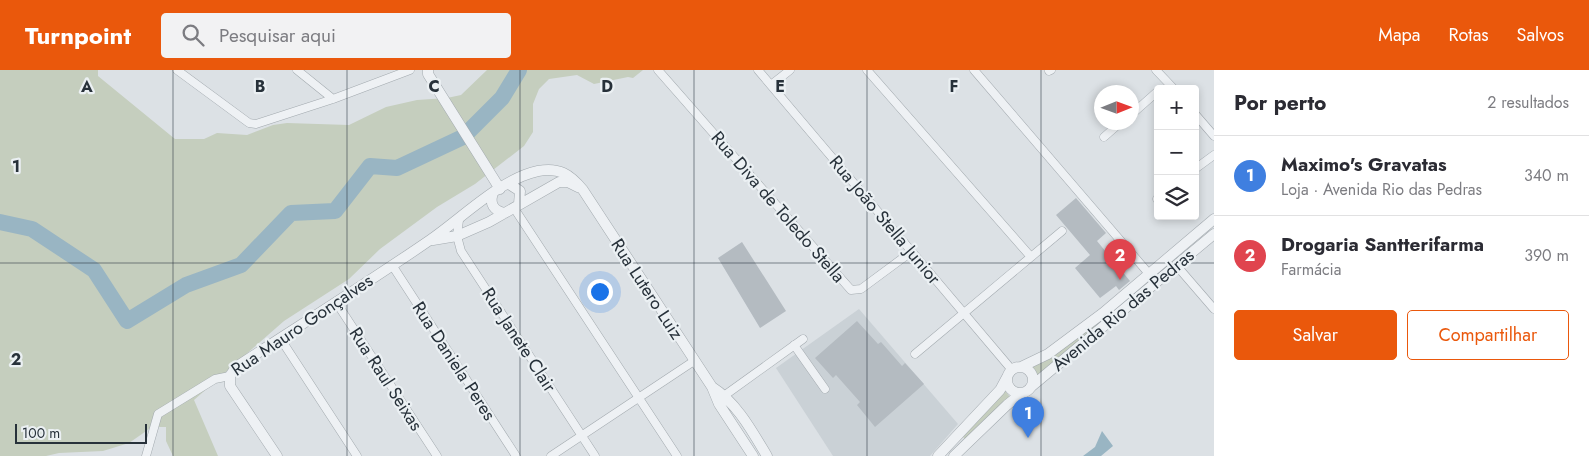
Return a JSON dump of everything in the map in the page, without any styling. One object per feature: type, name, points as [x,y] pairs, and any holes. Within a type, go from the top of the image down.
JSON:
[{"type":"street","points":[[177,70],[249,123],[262,123],[410,70]]},
{"type":"street","points":[[297,70],[333,99]]},
{"type":"street","name":"Rua Diva de Toledo Stella","points":[[658,70],[851,290],[861,289],[911,252]]},
{"type":"street","name":"Rua João Stella Junior","points":[[758,70],[1013,371]]},
{"type":"street","points":[[771,85],[790,70]]},
{"type":"street","points":[[868,70],[1031,257]]},
{"type":"street","points":[[974,70],[1150,275]]},
{"type":"street","points":[[1156,70],[1170,85]]},
{"type":"street","points":[[426,71],[501,189],[520,191],[513,208]]},
{"type":"street","points":[[1139,108],[1154,95]]},
{"type":"street","points":[[1199,119],[1214,136]]},
{"type":"street","points":[[1104,137],[1112,130]]},
{"type":"street","points":[[1199,166],[1214,155]]},
{"type":"street","name":"Rua Lutero Luiz","points":[[501,189],[531,173],[553,170],[564,172],[573,178],[583,190],[712,387],[749,427],[767,456]]},
{"type":"street","points":[[430,240],[457,236],[559,182],[568,182],[583,190]]},
{"type":"street","points":[[501,189],[491,199],[493,207],[498,212],[513,208]]},
{"type":"street","name":"Rua Mauro Gonçalves","points":[[146,456],[158,414],[216,379],[230,376],[236,367],[430,240],[501,189]]},
{"type":"street","points":[[513,208],[677,456]]},
{"type":"street","name":"Avenida Rio das Pedras","points":[[1013,371],[1048,354],[1150,275],[1214,219]]},
{"type":"street","name":"Rua Janete Clair","points":[[459,220],[457,236],[461,251],[595,456]]},
{"type":"street","points":[[915,354],[1062,231]]},
{"type":"street","name":"Avenida Rio das Pedras","points":[[1022,393],[1214,234]]},
{"type":"street","points":[[1188,242],[1187,250],[1176,260],[1176,266],[1214,309]]},
{"type":"street","name":"Rua Daniela Peres","points":[[392,265],[516,456]]},
{"type":"street","name":"Rua Raul Seixas","points":[[336,302],[437,456]]},
{"type":"street","points":[[280,338],[357,456]]},
{"type":"street","points":[[721,398],[803,339]]},
{"type":"street","points":[[794,346],[825,389]]},
{"type":"street","points":[[552,456],[694,361]]},
{"type":"street","points":[[1013,371],[1032,374],[1032,386]]},
{"type":"street","points":[[1013,371],[1011,390],[1022,393]]},
{"type":"street","points":[[938,456],[1000,390],[1013,371]]},
{"type":"street","points":[[230,376],[230,386],[277,456]]},
{"type":"street","points":[[954,456],[1022,393]]},
{"type":"street","name":"Rua Lutero Luiz","points":[[721,398],[753,456]]},
{"type":"shaded area","points":[[859,309],[958,424],[930,456],[833,456],[776,368]]},
{"type":"green space","points":[[0,70],[98,70],[98,76],[175,139],[204,139],[217,133],[247,135],[273,125],[287,123],[349,125],[386,107],[417,100],[461,95],[487,70],[643,70],[633,78],[628,77],[594,84],[577,75],[549,79],[539,89],[533,104],[533,132],[524,146],[475,184],[437,207],[380,249],[349,279],[284,321],[194,400],[218,456],[173,456],[166,441],[166,427],[152,427],[129,443],[103,451],[59,453],[46,456],[0,456]]},
{"type":"green space","points":[[1169,264],[1170,266],[1035,377],[1031,367]]},
{"type":"green space","points":[[1005,391],[1010,397],[965,439],[963,437]]},
{"type":"water","points":[[1102,431],[1113,446],[1101,456],[1083,456],[1095,447]]},
{"type":"building","points":[[1076,198],[1106,233],[1097,241],[1130,281],[1119,290],[1116,286],[1100,298],[1075,268],[1090,255],[1056,215]]},
{"type":"building","points":[[742,242],[786,311],[760,328],[718,258]]},
{"type":"building","points":[[857,321],[878,344],[881,342],[902,366],[905,363],[924,384],[875,427],[857,405],[860,402],[836,375],[833,378],[815,358]]},
{"type":"waterway","points":[[0,222],[32,229],[94,270],[127,321],[186,285],[241,265],[291,213],[335,211],[370,166],[397,168],[463,137],[502,98],[519,70]]},
{"type":"place","name":"Drogaria Santterifarma","points":[[1120,280]]},
{"type":"place","name":"Maximo's Gravatas","points":[[1028,438]]}]
